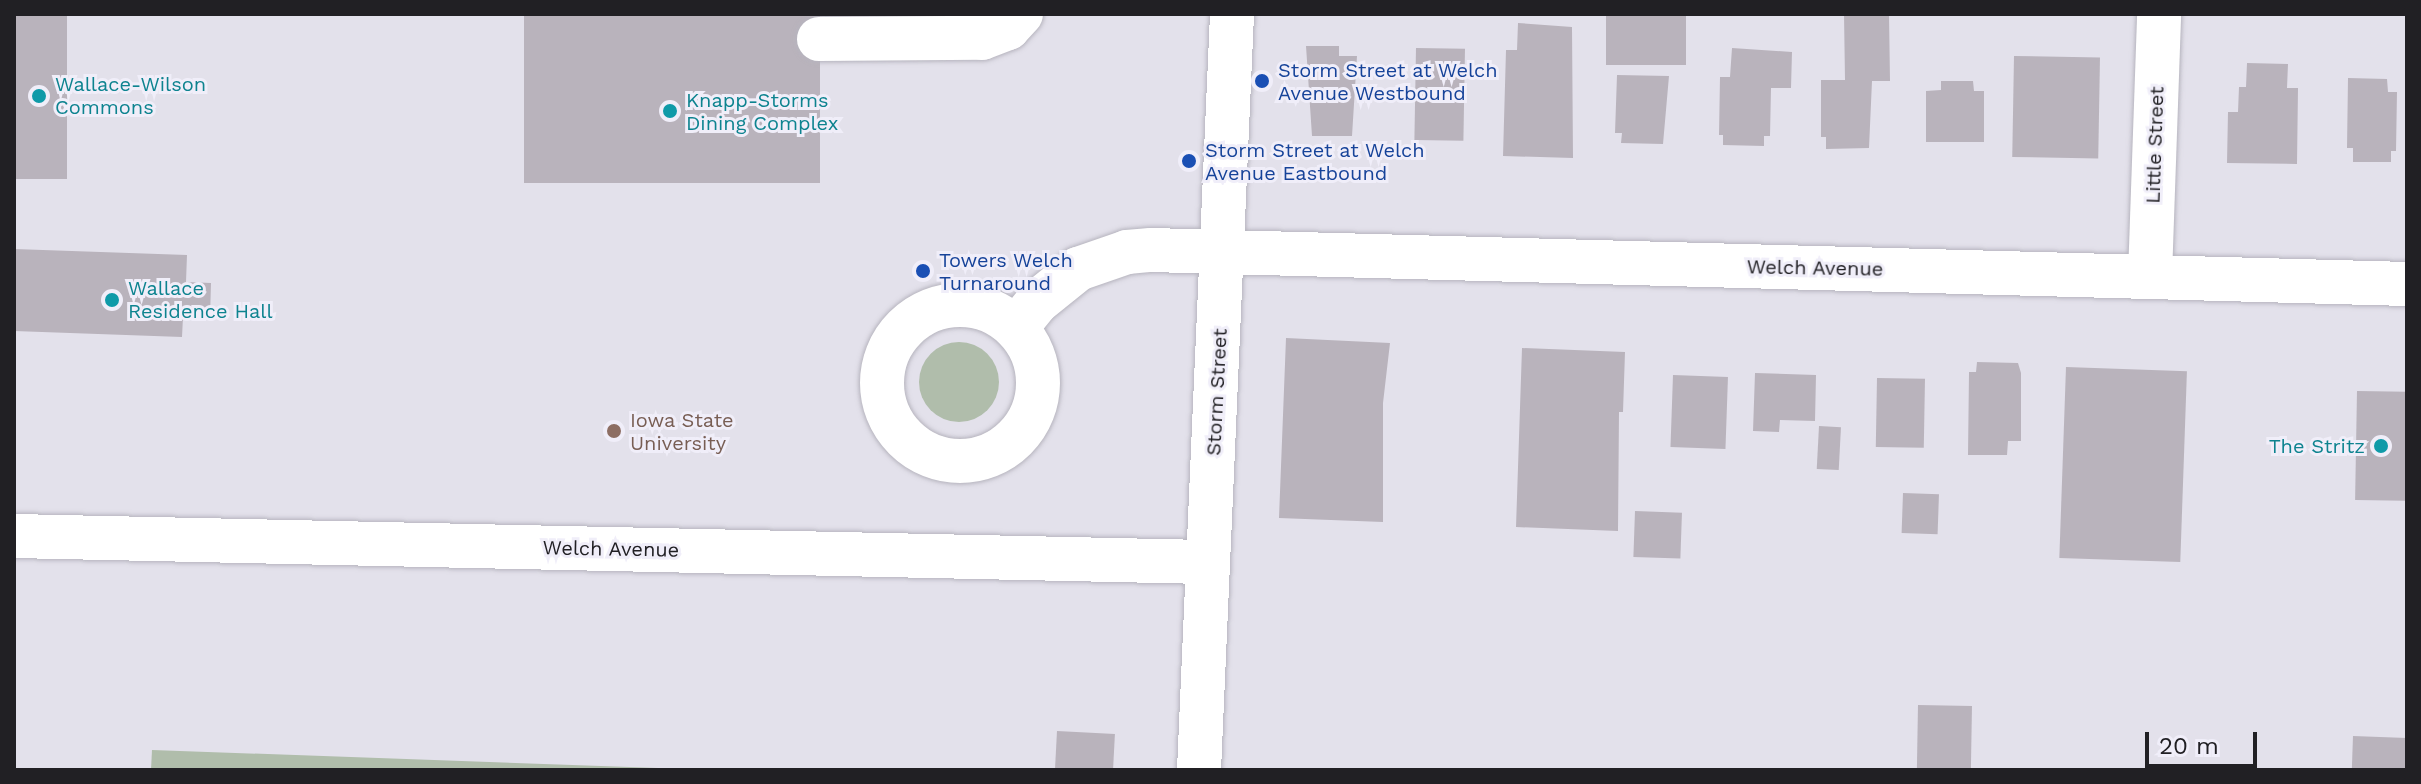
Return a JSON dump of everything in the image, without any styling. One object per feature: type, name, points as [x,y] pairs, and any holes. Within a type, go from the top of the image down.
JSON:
[{"type":"street","points":[[819,39],[982,38],[1008,28],[1021,14]]},
{"type":"street","name":"Storm Street","points":[[1199,770],[1232,14]]},
{"type":"street","name":"Little Street","points":[[2150,276],[2159,14]]},
{"type":"street","name":"Welch Avenue","points":[[1016,328],[1037,302],[1078,269],[1103,259],[1151,250],[2407,284]]},
{"type":"street","name":"Welch Avenue","points":[[14,536],[1207,562]]},
{"type":"green space","points":[[951,342],[967,342],[981,348],[993,360],[999,382],[993,404],[981,416],[967,422],[951,422],[937,416],[925,404],[919,390],[919,374],[925,360],[937,348]]},
{"type":"green space","points":[[152,750],[715,770],[151,770]]},
{"type":"building","name":"Wallace-Wilson Commons","points":[[14,14],[67,14],[67,179],[14,179]]},
{"type":"building","name":"Knapp-Storms Dining Complex","points":[[524,14],[820,14],[820,183],[524,183]]},
{"type":"building","points":[[1606,14],[1686,14],[1686,65],[1606,65]]},
{"type":"building","points":[[1844,14],[1889,14],[1890,81],[1872,81],[1869,148],[1826,149],[1826,137],[1821,137],[1821,80],[1845,80]]},
{"type":"building","points":[[1518,23],[1572,27],[1573,158],[1503,156],[1506,50],[1517,50]]},
{"type":"building","points":[[1306,46],[1339,46],[1339,56],[1357,56],[1352,136],[1312,136]]},
{"type":"building","points":[[1416,48],[1465,49],[1463,141],[1414,140]]},
{"type":"building","points":[[1732,48],[1792,52],[1791,88],[1771,88],[1770,136],[1764,136],[1764,146],[1723,145],[1723,135],[1719,135],[1720,77],[1730,77]]},
{"type":"building","points":[[2014,56],[2100,58],[2098,158],[2012,157]]},
{"type":"building","points":[[2247,63],[2288,64],[2287,88],[2298,88],[2297,164],[2227,163],[2228,112],[2238,112],[2239,87],[2246,87]]},
{"type":"building","points":[[1617,75],[1669,76],[1663,144],[1621,143],[1622,133],[1615,133]]},
{"type":"building","points":[[2348,78],[2387,79],[2388,92],[2397,92],[2396,151],[2391,151],[2391,162],[2353,162],[2353,148],[2347,148]]},
{"type":"building","points":[[1941,81],[1973,81],[1974,91],[1984,91],[1984,142],[1926,142],[1926,91],[1941,90]]},
{"type":"building","name":"Wallace Residence Hall","points":[[14,249],[187,255],[186,282],[211,283],[210,318],[183,317],[182,337],[14,331]]},
{"type":"building","points":[[1286,338],[1390,343],[1383,403],[1383,522],[1279,518]]},
{"type":"building","points":[[1522,348],[1625,352],[1623,412],[1619,412],[1618,531],[1516,527]]},
{"type":"building","points":[[1977,362],[2018,363],[2021,373],[2021,441],[2008,441],[2007,455],[1968,455],[1969,372],[1976,372]]},
{"type":"building","points":[[2066,367],[2187,371],[2180,562],[2059,558]]},
{"type":"building","points":[[1755,373],[1816,375],[1815,421],[1780,420],[1779,432],[1753,431]]},
{"type":"building","points":[[1673,375],[1728,377],[1725,449],[1670,447]]},
{"type":"building","points":[[1877,378],[1925,379],[1924,448],[1876,447]]},
{"type":"building","name":"The Stritz","points":[[2357,391],[2407,392],[2405,501],[2355,500]]},
{"type":"building","points":[[1819,426],[1841,427],[1839,470],[1817,469]]},
{"type":"building","points":[[1903,493],[1939,494],[1938,534],[1902,533]]},
{"type":"building","points":[[1635,511],[1682,513],[1680,559],[1633,557]]},
{"type":"building","points":[[1918,705],[1972,706],[1971,770],[1917,770]]},
{"type":"building","points":[[1057,731],[1115,734],[1113,770],[1055,770]]},
{"type":"building","points":[[2353,736],[2407,738],[2406,770],[2352,770]]},
{"type":"place","name":"Storm Street at Welch Avenue Westbound","points":[[1262,81]]},
{"type":"place","name":"Wallace-Wilson Commons","points":[[39,96]]},
{"type":"place","name":"Knapp-Storms Dining Complex","points":[[670,111]]},
{"type":"place","name":"Storm Street at Welch Avenue Eastbound","points":[[1189,161]]},
{"type":"place","name":"Towers Welch Turnaround","points":[[923,271]]},
{"type":"place","name":"Wallace Residence Hall","points":[[112,300]]},
{"type":"place","name":"Iowa State University","points":[[614,431]]},
{"type":"place","name":"The Stritz","points":[[2381,446]]}]
